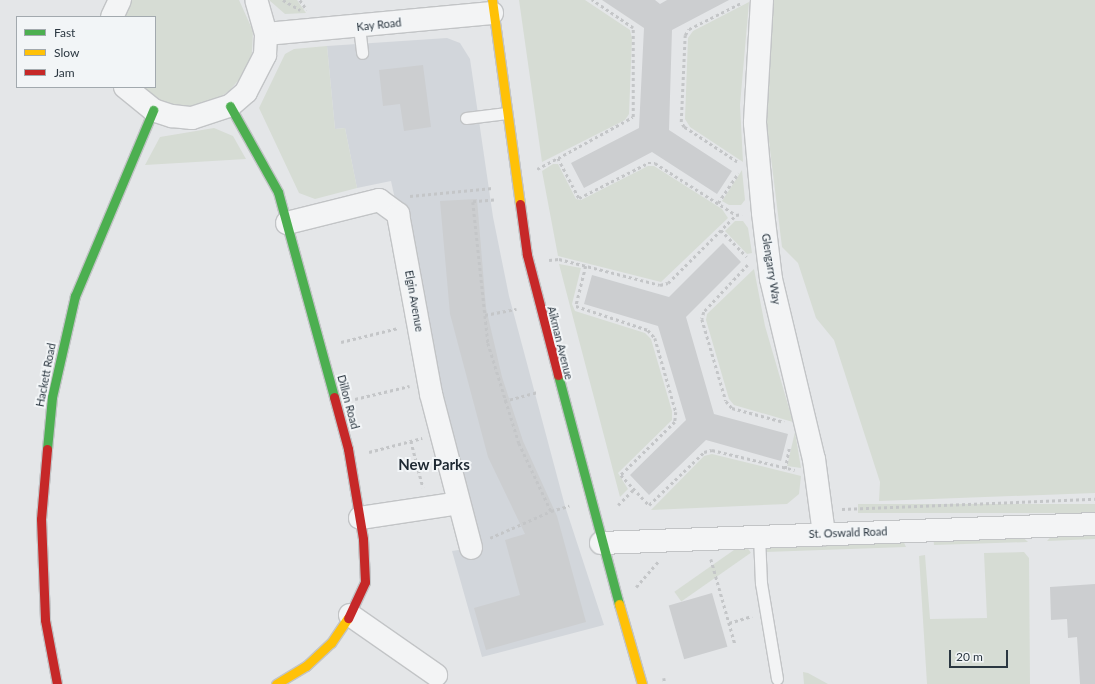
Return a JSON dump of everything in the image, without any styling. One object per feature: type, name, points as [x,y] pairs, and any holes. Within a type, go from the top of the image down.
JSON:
[{"type":"street","points":[[112,16],[120,0]]},
{"type":"street","points":[[126,88],[153,110],[192,118],[230,106],[246,92],[258,75],[265,55],[266,34],[256,0]]},
{"type":"street","name":"Glengarry Way","points":[[762,0],[755,123],[763,213],[771,279],[814,459],[824,534]]},
{"type":"street","name":"Kay Road","points":[[266,34],[359,27],[492,7]]},
{"type":"street","name":"Aikman Avenue","points":[[492,7],[505,113],[529,263],[601,543],[642,684]]},
{"type":"street","name":"Dillon Road","points":[[230,106],[278,192],[336,404],[349,457],[360,518],[365,582],[350,615],[331,643],[306,666],[276,684]]},
{"type":"street","name":"Hackett Road","points":[[57,684],[45,620],[42,519],[52,397],[75,296],[153,110]]},
{"type":"street","points":[[287,224],[379,200],[385,204]]},
{"type":"street","name":"Elgin Avenue","points":[[385,204],[398,214],[429,381],[441,434],[470,545]]},
{"type":"street","points":[[360,518],[459,503]]},
{"type":"street","name":"St. Oswald Road","points":[[601,543],[1095,524]]},
{"type":"street","points":[[350,615],[436,675]]},
{"type":"lane","points":[[359,27],[362,53]]},
{"type":"lane","points":[[466,118],[505,113]]},
{"type":"lane","points":[[759,536],[766,612],[777,679]]},
{"type":"path","points":[[537,169],[633,117],[633,28],[592,0]]},
{"type":"path","points":[[718,203],[742,165],[684,127],[685,35],[689,29],[747,0]]},
{"type":"path","points":[[558,158],[579,198],[648,163],[655,163],[736,215],[763,213]]},
{"type":"path","points":[[385,204],[391,197],[493,188]]},
{"type":"path","points":[[494,200],[473,202],[485,315],[504,402],[519,443],[551,511]]},
{"type":"path","points":[[529,263],[559,259],[660,285],[668,283],[736,215]]},
{"type":"path","points":[[721,230],[751,261],[704,312],[702,319],[726,401],[732,408],[788,423]]},
{"type":"path","points":[[586,266],[576,306],[648,330],[655,338],[676,412],[675,422],[621,474],[649,505],[704,452],[712,450],[800,470]]},
{"type":"path","points":[[485,315],[516,309]]},
{"type":"path","points":[[321,346],[418,324]]},
{"type":"path","points":[[336,404],[429,381]]},
{"type":"path","points":[[504,402],[538,392]]},
{"type":"path","points":[[349,457],[441,434]]},
{"type":"path","points":[[411,441],[428,507]]},
{"type":"path","points":[[618,505],[634,489]]},
{"type":"path","points":[[820,506],[856,510],[1095,499]]},
{"type":"path","points":[[470,545],[506,533],[551,511],[569,506]]},
{"type":"path","points":[[704,559],[718,558]]},
{"type":"path","points":[[711,559],[735,644]]},
{"type":"path","points":[[638,593],[636,586],[659,561],[666,561]]},
{"type":"path","points":[[729,623],[766,612]]},
{"type":"path","points":[[661,669],[666,684]]},
{"type":"shaded area","points":[[132,0],[239,0],[253,31],[252,53],[244,74],[229,91],[211,103],[189,107],[167,105],[147,95],[140,88],[156,88],[156,16],[124,16]]},
{"type":"shaded area","points":[[269,0],[297,0],[306,13],[285,14]]},
{"type":"shaded area","points":[[519,0],[585,0],[630,30],[632,38],[629,114],[625,120],[542,162]]},
{"type":"shaded area","points":[[774,0],[1095,0],[1095,493],[879,501],[880,482],[834,340],[816,318],[798,263],[782,247],[764,101]]},
{"type":"shaded area","points":[[749,2],[740,105],[743,162],[690,127],[685,119],[688,38],[693,31]]},
{"type":"shaded area","points":[[447,38],[460,43],[470,59],[493,217],[509,296],[565,506],[604,625],[482,657],[452,551],[471,548],[391,181],[357,188],[345,128],[335,129],[327,46]]},
{"type":"shaded area","points":[[327,46],[335,129],[345,128],[357,188],[315,199],[299,193],[259,108],[285,54],[294,49]]},
{"type":"shaded area","points":[[214,128],[233,136],[246,159],[145,165],[160,137]]},
{"type":"shaded area","points":[[553,164],[558,164],[576,199],[581,200],[648,166],[654,166],[722,209],[728,218],[661,282],[558,256],[542,171]]},
{"type":"shaded area","points":[[742,170],[745,200],[741,205],[729,205],[722,201]]},
{"type":"shaded area","points":[[735,221],[743,221],[748,228],[752,253],[747,254],[725,231]]},
{"type":"shaded area","points":[[559,264],[581,268],[572,304],[575,311],[645,333],[651,339],[672,411],[672,420],[618,473],[628,489],[620,497]]},
{"type":"shaded area","points":[[754,269],[765,326],[793,422],[734,405],[729,399],[706,320],[707,314]]},
{"type":"shaded area","points":[[795,432],[801,468],[787,466]]},
{"type":"shaded area","points":[[712,454],[801,476],[799,494],[787,504],[651,510],[704,456]]},
{"type":"shaded area","points":[[858,504],[1095,504],[1095,513],[858,513]]},
{"type":"shaded area","points":[[1095,529],[1095,539],[1047,541],[1057,530]]},
{"type":"shaded area","points":[[1016,531],[1028,542],[934,545],[933,535]]},
{"type":"shaded area","points":[[901,536],[906,547],[766,552],[770,542]]},
{"type":"shaded area","points":[[744,543],[751,553],[681,602],[674,592]]},
{"type":"shaded area","points":[[1024,552],[1029,558],[1030,684],[927,684],[919,556],[925,555],[930,619],[987,618],[984,553]]},
{"type":"shaded area","points":[[803,672],[808,673],[828,684],[804,684]]},
{"type":"building","points":[[602,0],[655,0],[660,4],[667,0],[729,0],[672,30],[669,130],[732,171],[717,194],[652,152],[584,188],[571,163],[639,128],[644,28]]},
{"type":"building","points":[[423,65],[431,127],[404,131],[400,104],[383,106],[379,70]]},
{"type":"building","points":[[477,199],[486,308],[502,377],[523,441],[557,516],[586,622],[486,650],[474,608],[520,595],[505,540],[525,534],[488,457],[450,314],[440,201]]},
{"type":"building","points":[[723,243],[741,262],[686,317],[714,414],[788,434],[781,461],[706,440],[649,495],[630,475],[686,420],[658,326],[584,304],[592,275],[669,297]]},
{"type":"building","points":[[1095,584],[1095,684],[1080,684],[1077,637],[1068,638],[1067,619],[1051,620],[1050,587]]},
{"type":"building","points":[[712,593],[727,647],[684,659],[669,605]]},
{"type":"traffic: fast","points":[[230,106],[278,192],[334,397]]},
{"type":"traffic: fast","points":[[47,449],[52,397],[75,296],[153,110]]},
{"type":"traffic: fast","points":[[558,375],[619,604]]},
{"type":"traffic: slow","points":[[492,0],[520,204]]},
{"type":"traffic: slow","points":[[619,604],[642,684]]},
{"type":"traffic: slow","points":[[276,684],[306,666],[331,643],[348,618]]},
{"type":"traffic: jam","points":[[520,204],[527,255],[558,375]]},
{"type":"traffic: jam","points":[[334,397],[348,449],[363,539],[365,582],[348,618]]},
{"type":"traffic: jam","points":[[47,449],[41,519],[45,620],[57,684]]},
{"type":"district","name":"New Parks","points":[[434,465]]}]
